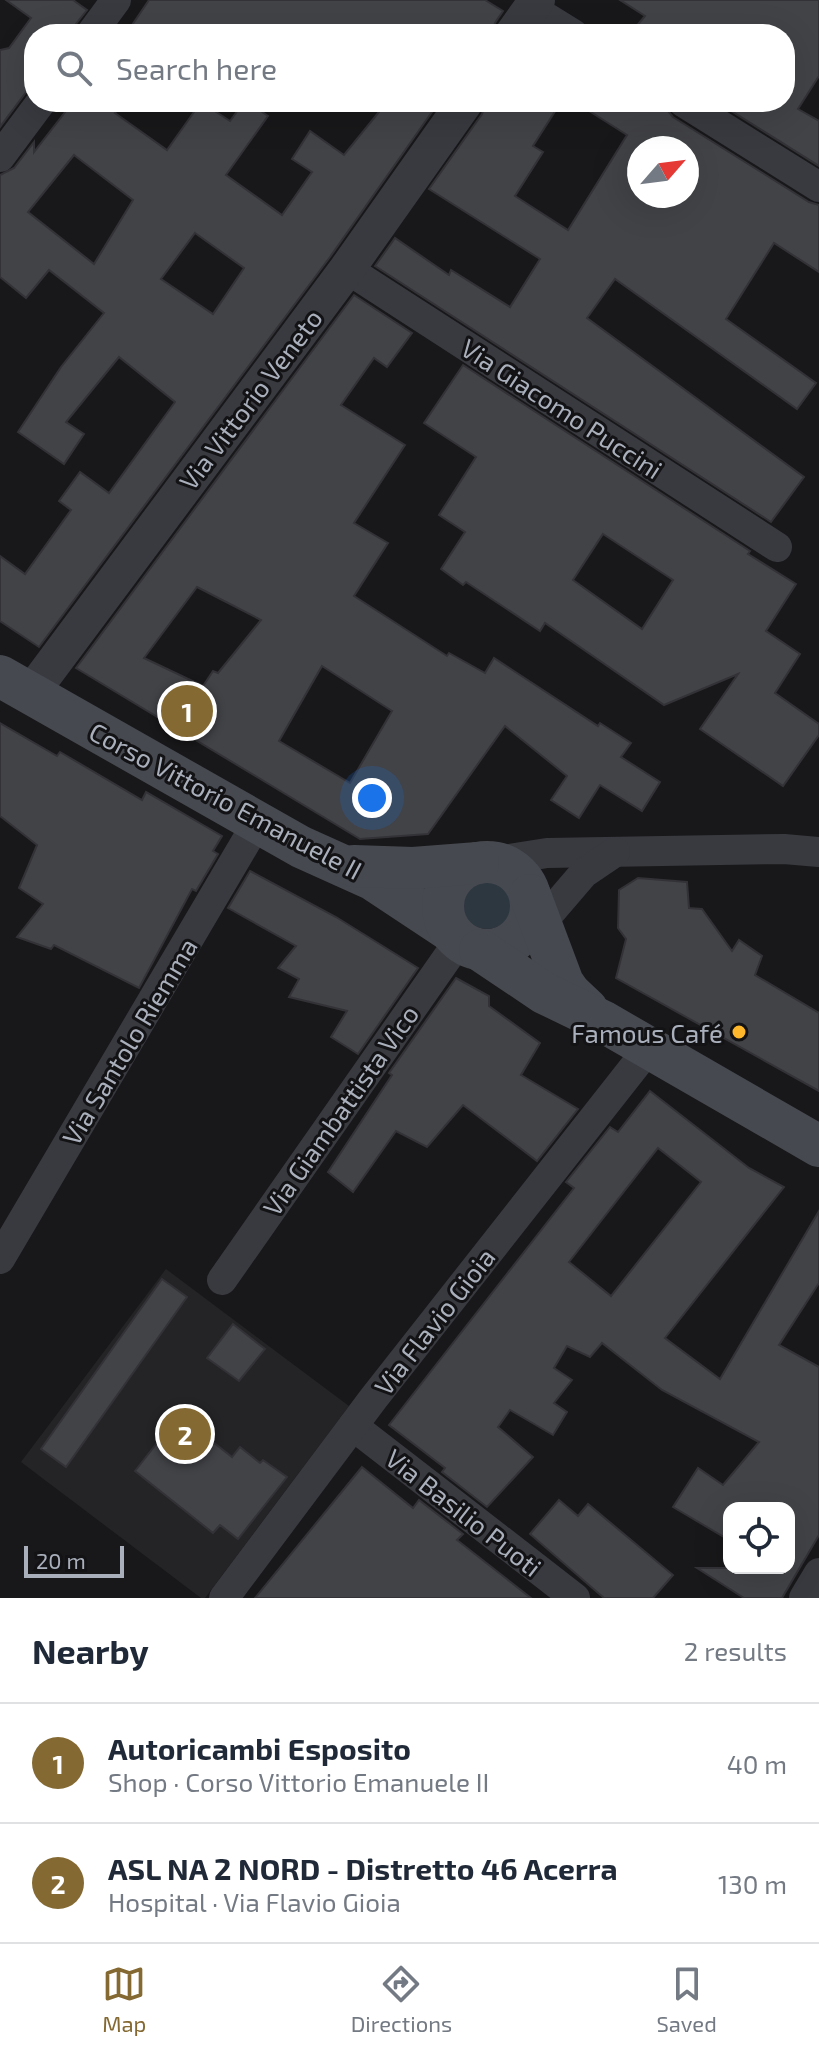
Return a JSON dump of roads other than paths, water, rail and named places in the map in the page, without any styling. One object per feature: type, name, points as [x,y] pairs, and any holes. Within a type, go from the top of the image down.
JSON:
[{"type":"main road","name":"Corso Vittorio Emanuele II","points":[[15,684],[257,823],[391,890],[544,993],[604,1022],[819,1146]]},
{"type":"main road","name":"Corso Vittorio Emanuele II","points":[[484,862],[516,872],[531,916],[563,983],[570,993],[604,1022]]},
{"type":"main road","points":[[345,866],[413,868],[484,862]]},
{"type":"main road","points":[[484,862],[465,868],[446,889],[444,917],[463,940],[504,947],[531,916]]},
{"type":"street","points":[[98,24],[116,0]]},
{"type":"street","points":[[527,14],[550,24]]},
{"type":"street","points":[[0,157],[34,112]]},
{"type":"street","name":"Via Vittorio Veneto","points":[[15,684],[347,269],[458,112]]},
{"type":"street","points":[[699,112],[819,187]]},
{"type":"street","name":"Via Giacomo Puccini","points":[[347,269],[777,547]]},
{"type":"street","name":"Via Santolo Riemma","points":[[0,1259],[257,823]]},
{"type":"street","points":[[484,862],[547,853],[784,849],[819,852]]},
{"type":"street","points":[[531,916],[615,852]]},
{"type":"street","name":"Via Giambattista Vico","points":[[222,1280],[463,940]]},
{"type":"street","name":"Via Flavio Gioia","points":[[224,1598],[353,1426],[649,1048]]},
{"type":"street","name":"Via Basilio Puoti","points":[[353,1426],[575,1598]]},
{"type":"street","points":[[804,1598],[819,1573]]},
{"type":"place","name":"Autoricambi Esposito","points":[[187,711]]},
{"type":"place","name":"Famous Café","points":[[739,1032]]},
{"type":"place","name":"ASL NA 2 NORD - Distretto 46 Acerra","points":[[185,1434]]}]
